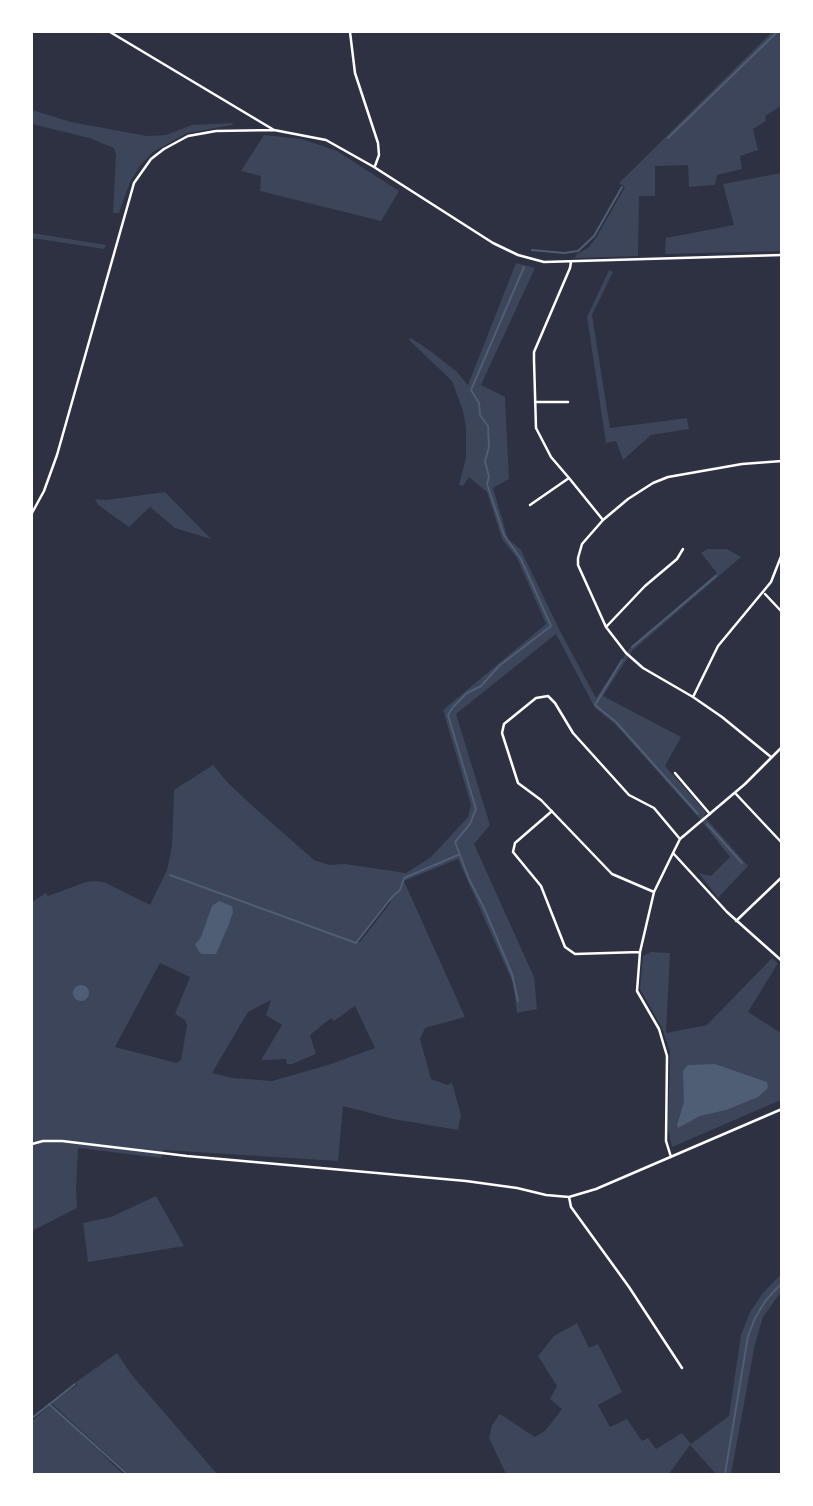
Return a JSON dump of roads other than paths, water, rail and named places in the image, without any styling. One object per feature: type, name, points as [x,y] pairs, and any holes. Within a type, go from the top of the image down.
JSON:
[{"type":"street","points":[[110,32],[274,130]]},
{"type":"street","points":[[350,32],[355,73],[378,143],[379,155],[374,167]]},
{"type":"street","points":[[32,513],[44,491],[57,456],[134,183],[141,171],[164,149],[188,136],[216,131],[274,130],[326,140],[374,167],[493,243],[518,255],[544,262],[782,255]]},
{"type":"street","points":[[571,262],[534,352],[536,428],[551,457],[603,520]]},
{"type":"street","points":[[535,402],[568,402]]},
{"type":"street","points":[[771,758],[693,697],[643,668],[626,653],[606,627],[578,565],[578,558],[582,544],[603,520],[653,483],[668,477],[742,464],[782,461]]},
{"type":"street","points":[[530,505],[569,478]]},
{"type":"street","points":[[606,627],[645,586],[677,559],[683,549]]},
{"type":"street","points":[[693,697],[718,646],[741,616],[764,593],[776,573],[782,554]]},
{"type":"street","points":[[764,593],[782,612]]},
{"type":"street","points":[[654,892],[612,874],[552,811],[515,779],[502,733],[504,724],[536,698],[543,695],[552,699],[573,733],[629,795],[654,808],[680,839]]},
{"type":"street","points":[[671,1157],[666,1141],[667,1056],[659,1029],[637,991],[640,952],[654,892],[680,839],[735,793],[782,747]]},
{"type":"street","points":[[675,773],[710,814]]},
{"type":"street","points":[[735,793],[782,843]]},
{"type":"street","points":[[552,811],[515,843],[513,852],[541,886],[565,947],[575,954],[640,952]]},
{"type":"street","points":[[673,853],[736,921],[782,961]]},
{"type":"street","points":[[736,921],[782,877]]},
{"type":"street","points":[[32,1144],[43,1141],[62,1142],[478,1182],[569,1197],[596,1189],[782,1110]]},
{"type":"street","points":[[569,1197],[571,1207],[629,1287],[682,1368]]},
{"type":"waterway","points":[[668,138],[777,32]]},
{"type":"waterway","points":[[532,250],[564,253],[578,251],[594,236],[622,187]]},
{"type":"waterway","points":[[518,1001],[512,974],[455,842],[470,824],[476,809],[448,715],[467,693],[481,686],[499,666],[551,626],[521,559],[504,535],[487,484],[489,477],[485,461],[489,447],[488,426],[480,415],[479,403],[471,390],[524,267]]},
{"type":"waterway","points":[[632,647],[716,576]]},
{"type":"waterway","points":[[622,660],[595,705],[616,722],[698,814]]},
{"type":"waterway","points":[[707,824],[742,863]]},
{"type":"waterway","points":[[170,875],[356,943],[400,890],[404,878],[458,855]]},
{"type":"waterway","points":[[725,1474],[748,1336],[766,1300],[782,1283]]},
{"type":"waterway","points":[[32,1418],[75,1384]]},
{"type":"waterway","points":[[49,1404],[127,1474]]}]
